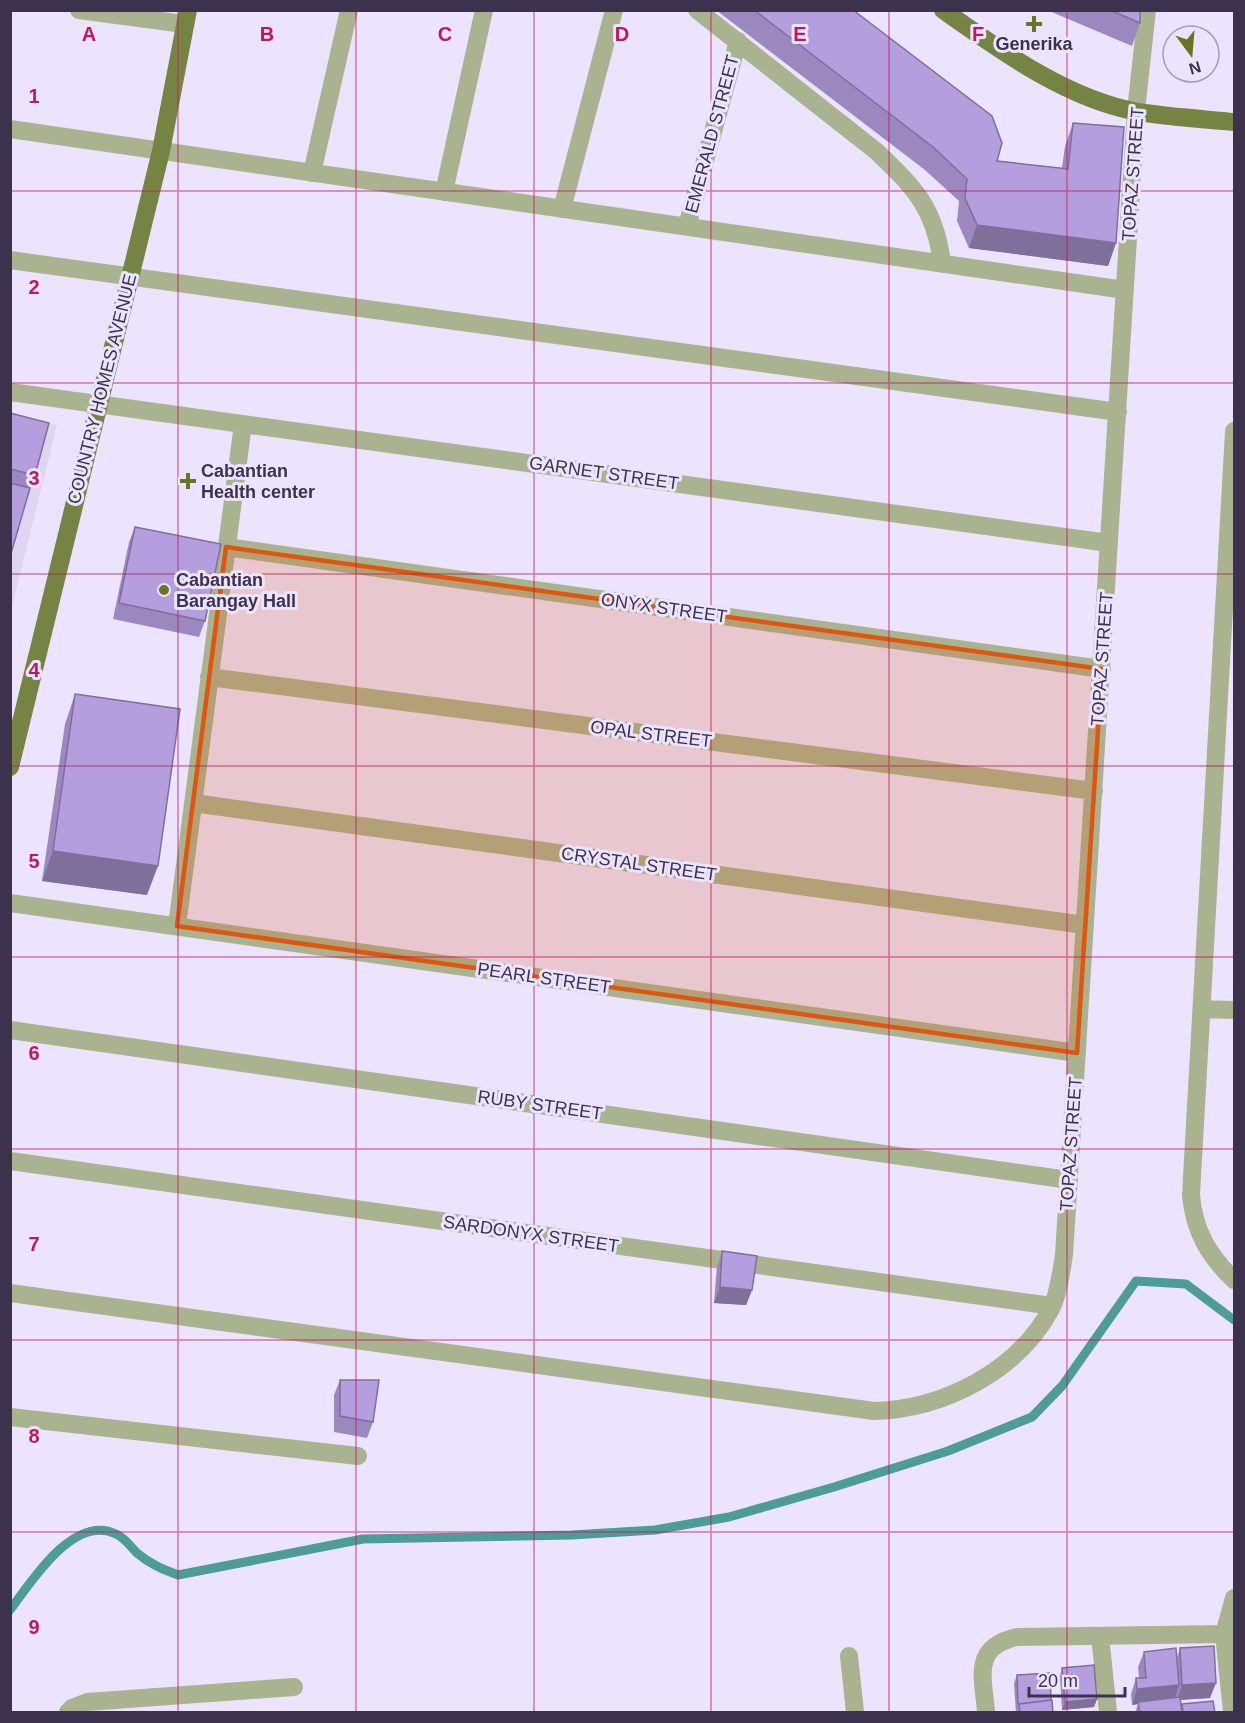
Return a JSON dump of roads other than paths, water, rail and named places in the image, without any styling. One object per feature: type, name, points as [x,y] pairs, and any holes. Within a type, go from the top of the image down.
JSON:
[{"type":"main road","points":[[943,10],[1046,77],[1087,96],[1136,111],[1234,122]]},
{"type":"main road","name":"COUNTRY HOMES AVENUE","points":[[10,767],[161,151],[186,17]]},
{"type":"street","points":[[79,10],[186,17]]},
{"type":"street","points":[[312,173],[349,10]]},
{"type":"street","points":[[444,192],[484,10]]},
{"type":"street","points":[[562,209],[614,10]]},
{"type":"street","points":[[697,10],[876,151],[898,172],[927,209],[938,234],[942,263]]},
{"type":"street","name":"TOPAZ STREET","points":[[10,1293],[874,1411],[903,1410],[933,1402],[970,1387],[1005,1362],[1036,1334],[1052,1306],[1064,1255],[1136,111],[1147,10]]},
{"type":"street","name":"EMERALD STREET","points":[[687,226],[738,41]]},
{"type":"street","points":[[10,129],[1125,290]]},
{"type":"street","points":[[10,260],[1118,412]]},
{"type":"street","name":"GARNET STREET","points":[[10,392],[1109,543]]},
{"type":"street","points":[[177,926],[243,424]]},
{"type":"street","points":[[1234,431],[1191,1195],[1193,1215],[1205,1245],[1234,1280]]},
{"type":"street","name":"ONYX STREET","points":[[226,547],[1102,669]]},
{"type":"street","name":"OPAL STREET","points":[[209,677],[1094,791]]},
{"type":"street","name":"CRYSTAL STREET","points":[[193,803],[1085,925]]},
{"type":"street","name":"PEARL STREET","points":[[10,903],[1077,1053]]},
{"type":"street","points":[[1202,1009],[1234,1010]]},
{"type":"street","name":"RUBY STREET","points":[[10,1030],[1069,1180]]},
{"type":"street","name":"SARDONYX STREET","points":[[10,1161],[1052,1306]]},
{"type":"street","points":[[10,1417],[358,1456]]},
{"type":"street","points":[[1232,1713],[1224,1634],[1234,1598]]},
{"type":"street","points":[[986,1713],[982,1669],[985,1656],[992,1646],[1017,1637],[1224,1634]]},
{"type":"street","points":[[1100,1636],[1108,1713]]},
{"type":"street","points":[[849,1656],[855,1713]]},
{"type":"street","points":[[68,1713],[72,1708],[87,1702],[294,1687]]},
{"type":"waterway","points":[[10,1610],[54,1554],[84,1533],[100,1530],[119,1535],[147,1560],[178,1575],[363,1539],[572,1535],[655,1530],[729,1517],[948,1451],[1032,1417],[1062,1386],[1136,1281],[1186,1284],[1234,1320]]},
{"type":"place","name":"Generika","points":[[1034,24]]},
{"type":"place","name":"Cabantian Health center","points":[[188,481]]},
{"type":"place","name":"Cabantian Barangay Hall","points":[[164,590]]}]
